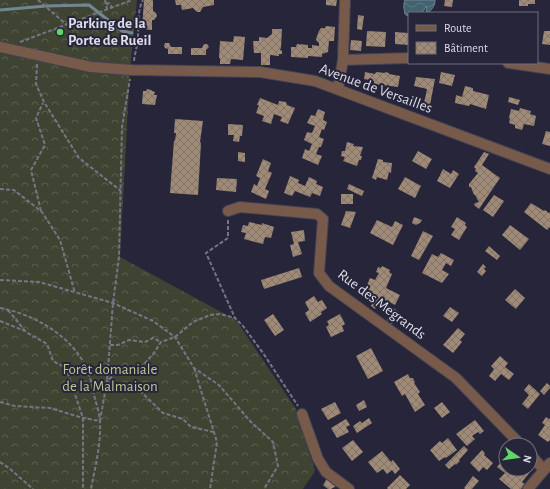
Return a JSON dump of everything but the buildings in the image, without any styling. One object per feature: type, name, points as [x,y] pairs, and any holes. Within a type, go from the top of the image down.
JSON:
[{"type":"street","points":[[338,89],[343,60],[345,0]]},
{"type":"street","name":"Avenue de Versailles","points":[[1,47],[91,67],[132,70],[260,72],[315,81],[550,169]]},
{"type":"street","points":[[343,60],[408,58]]},
{"type":"street","points":[[515,64],[550,69]]},
{"type":"street","name":"Rue des Megrands","points":[[228,211],[240,207],[317,214],[323,219],[320,273],[330,286],[456,378],[513,437]]},
{"type":"street","points":[[302,414],[318,459],[326,472],[349,489]]},
{"type":"street","points":[[528,489],[547,466],[538,460]]},
{"type":"path","points":[[38,0],[67,25]]},
{"type":"path","points":[[105,0],[107,9]]},
{"type":"path","points":[[1,47],[67,25],[131,0]]},
{"type":"path","points":[[91,489],[100,444],[100,421],[107,381],[113,303],[119,257],[122,127],[138,35],[140,4],[143,0]]},
{"type":"path","points":[[106,4],[109,3],[112,7]]},
{"type":"path","points":[[38,54],[36,84],[44,102],[79,158],[121,191]]},
{"type":"path","points":[[44,102],[36,118],[45,145],[31,170],[42,212],[60,240],[76,293]]},
{"type":"path","points":[[0,189],[14,190],[42,212]]},
{"type":"path","points":[[228,211],[228,238],[206,253],[235,318],[243,326],[263,353],[294,399],[302,414]]},
{"type":"path","points":[[0,280],[39,282],[113,303],[153,321],[175,337],[194,368],[217,442],[210,489]]},
{"type":"path","points":[[0,308],[26,316],[47,326],[64,339],[77,352],[86,369],[93,389],[100,421]]},
{"type":"path","points":[[7,309],[26,332]]},
{"type":"path","points":[[107,381],[118,372],[137,372],[154,353],[161,342],[175,337],[193,322],[210,315],[220,314],[235,318]]},
{"type":"path","points":[[0,321],[26,332],[48,344],[53,361],[66,368],[83,418],[82,489]]},
{"type":"path","points":[[110,345],[118,345],[129,340],[145,342],[153,338],[161,342]]},
{"type":"path","points":[[194,368],[219,385],[252,422],[273,442],[278,466],[264,489]]},
{"type":"path","points":[[107,381],[117,389],[140,390],[163,413],[183,419],[191,427],[214,432]]},
{"type":"path","points":[[0,402],[15,406],[50,408],[83,418],[100,421]]},
{"type":"path","points":[[0,462],[33,489]]},
{"type":"green space","name":"Forêt domaniale de la Malmaison","points":[[0,0],[137,0],[130,69],[120,257],[236,320],[296,409],[315,471],[303,489],[0,489]]},
{"type":"water","points":[[405,0],[435,0],[434,6],[429,12],[426,11],[426,7],[423,12],[408,12],[408,16],[405,14]]},
{"type":"waterway","points":[[0,10],[46,6],[89,5],[122,31],[132,33]]},
{"type":"place","name":"Parking de la Porte de Rueil","points":[[60,32]]}]
